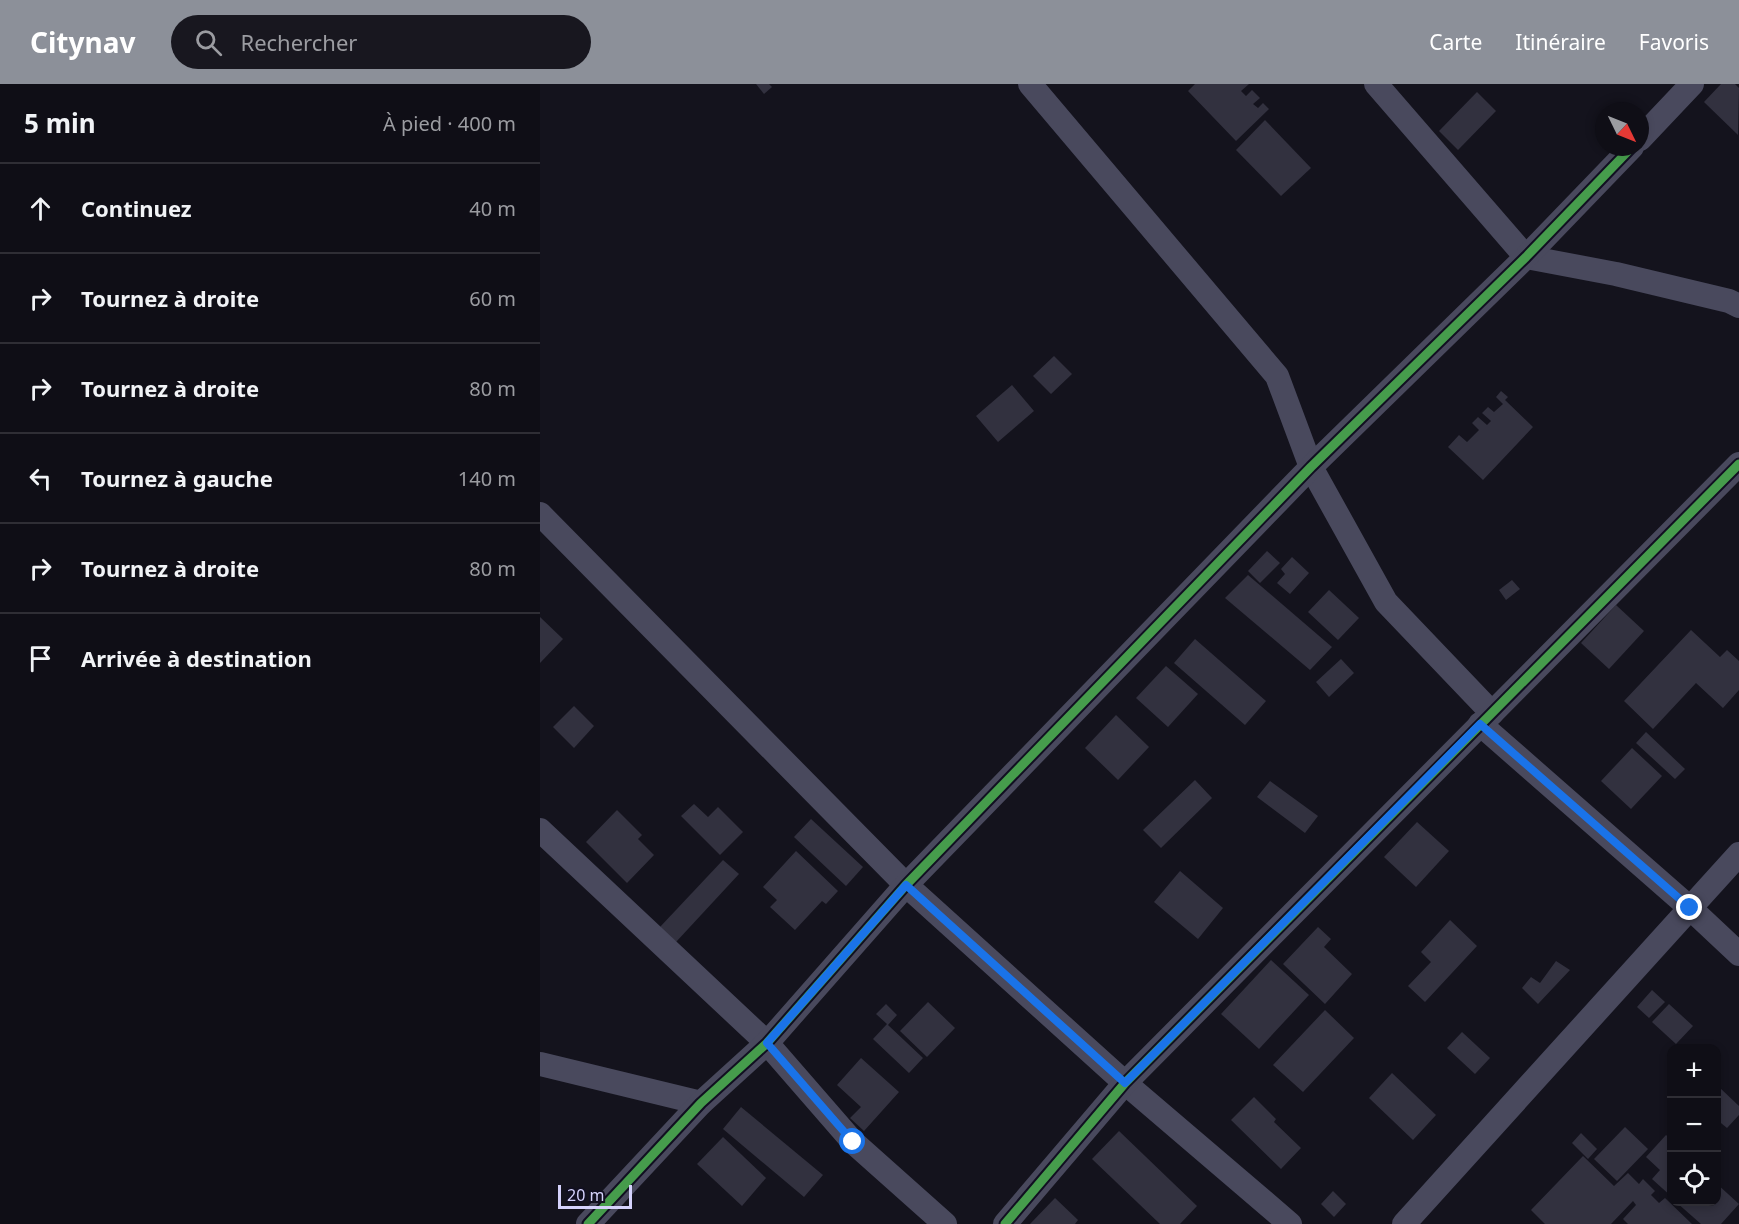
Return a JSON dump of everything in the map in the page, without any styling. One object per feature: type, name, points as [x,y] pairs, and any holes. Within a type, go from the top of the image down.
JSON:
[{"type":"street","points":[[1030,84],[1277,376],[1311,466],[1386,602],[1486,718],[1739,954]]},
{"type":"street","points":[[1376,84],[1526,257],[1616,274],[1739,306]]},
{"type":"street","points":[[1649,129],[1692,84]]},
{"type":"street","points":[[588,1224],[701,1103],[767,1043],[906,885],[1311,466],[1526,257],[1623,156]]},
{"type":"street","points":[[1005,1224],[1125,1083],[1739,464]]},
{"type":"street","points":[[540,514],[906,885],[1125,1083],[1290,1224]]},
{"type":"street","points":[[540,830],[767,1043],[853,1142],[945,1224]]},
{"type":"street","points":[[1404,1224],[1739,854]]},
{"type":"street","points":[[540,1064],[701,1103]]},
{"type":"building","points":[[756,84],[769,84],[772,87],[764,94]]},
{"type":"building","points":[[1195,84],[1249,84],[1241,91],[1246,96],[1252,90],[1260,98],[1253,104],[1258,108],[1263,103],[1269,109],[1236,141],[1188,91]]},
{"type":"building","points":[[1721,84],[1735,84],[1739,88],[1738,135],[1704,102]]},
{"type":"building","points":[[1477,92],[1496,111],[1458,150],[1439,131]]},
{"type":"building","points":[[1265,120],[1311,168],[1281,196],[1236,150]]},
{"type":"building","points":[[1054,356],[1072,374],[1051,394],[1033,376]]},
{"type":"building","points":[[1012,385],[1034,411],[998,442],[976,416]]},
{"type":"building","points":[[1501,391],[1508,397],[1505,400],[1533,427],[1483,480],[1448,447],[1459,435],[1467,442],[1479,430],[1472,423],[1478,417],[1487,425],[1491,421],[1482,413],[1488,407],[1494,412],[1503,404],[1496,397]]},
{"type":"building","points":[[1267,551],[1280,563],[1260,583],[1248,571]]},
{"type":"building","points":[[1292,557],[1309,573],[1290,594],[1277,583],[1285,574],[1281,569]]},
{"type":"building","points":[[1248,575],[1332,647],[1310,670],[1225,598]]},
{"type":"building","points":[[1512,580],[1520,589],[1506,600],[1499,590]]},
{"type":"building","points":[[1329,590],[1359,618],[1338,640],[1308,612]]},
{"type":"building","points":[[1616,605],[1644,631],[1609,669],[1581,643]]},
{"type":"building","points":[[540,617],[563,639],[540,663]]},
{"type":"building","points":[[1691,630],[1720,657],[1727,650],[1739,661],[1739,690],[1723,708],[1696,683],[1653,729],[1624,701]]},
{"type":"building","points":[[1195,639],[1266,701],[1245,725],[1174,663]]},
{"type":"building","points":[[1341,659],[1354,673],[1329,697],[1316,682]]},
{"type":"building","points":[[1166,666],[1198,694],[1168,727],[1136,698]]},
{"type":"building","points":[[574,706],[594,726],[574,748],[553,727]]},
{"type":"building","points":[[1116,715],[1149,747],[1118,780],[1085,748]]},
{"type":"building","points":[[1646,732],[1685,769],[1675,779],[1636,743]]},
{"type":"building","points":[[1632,748],[1662,776],[1631,809],[1601,781]]},
{"type":"building","points":[[1195,780],[1212,798],[1161,848],[1143,830]]},
{"type":"building","points":[[1270,781],[1318,816],[1305,833],[1257,797]]},
{"type":"building","points":[[694,804],[708,817],[718,807],[743,832],[720,855],[681,816]]},
{"type":"building","points":[[617,810],[642,835],[638,839],[654,855],[627,883],[586,842]]},
{"type":"building","points":[[811,819],[863,867],[846,886],[794,837]]},
{"type":"building","points":[[1417,822],[1449,851],[1416,887],[1384,857]]},
{"type":"building","points":[[796,851],[838,891],[826,904],[822,901],[795,930],[770,907],[777,900],[763,887]]},
{"type":"building","points":[[723,860],[739,874],[676,942],[660,927]]},
{"type":"building","points":[[1180,871],[1223,908],[1198,939],[1154,902]]},
{"type":"building","points":[[1450,920],[1477,946],[1425,1002],[1408,986],[1431,962],[1421,952]]},
{"type":"building","points":[[1318,927],[1331,939],[1324,947],[1352,974],[1325,1004],[1283,964]]},
{"type":"building","points":[[1271,960],[1309,995],[1259,1049],[1221,1014]]},
{"type":"building","points":[[1556,961],[1570,970],[1538,1004],[1522,988],[1531,977],[1540,983]]},
{"type":"building","points":[[1652,990],[1665,1002],[1649,1018],[1637,1007]]},
{"type":"building","points":[[928,1002],[955,1028],[927,1057],[900,1031]]},
{"type":"building","points":[[886,1004],[897,1015],[888,1025],[923,1058],[909,1073],[873,1039],[887,1024],[876,1014]]},
{"type":"building","points":[[1669,1004],[1693,1026],[1676,1044],[1652,1022]]},
{"type":"building","points":[[1325,1010],[1354,1038],[1303,1092],[1273,1065]]},
{"type":"building","points":[[1462,1032],[1490,1058],[1475,1074],[1447,1048]]},
{"type":"building","points":[[861,1058],[899,1092],[864,1131],[850,1118],[861,1107],[837,1085]]},
{"type":"building","points":[[1392,1073],[1436,1115],[1413,1140],[1369,1098]]},
{"type":"building","points":[[1721,1089],[1739,1106],[1739,1115],[1727,1128],[1721,1123]]},
{"type":"building","points":[[1254,1097],[1276,1119],[1274,1122],[1301,1148],[1281,1169],[1231,1120]]},
{"type":"building","points":[[741,1107],[823,1175],[804,1197],[723,1129]]},
{"type":"building","points":[[1625,1127],[1648,1149],[1617,1181],[1594,1159]]},
{"type":"building","points":[[1119,1131],[1197,1206],[1180,1224],[1160,1224],[1092,1159]]},
{"type":"building","points":[[1581,1133],[1597,1149],[1588,1159],[1572,1143]]},
{"type":"building","points":[[1667,1136],[1667,1192],[1652,1179],[1660,1170],[1646,1157]]},
{"type":"building","points":[[723,1137],[766,1178],[742,1206],[697,1164]]},
{"type":"building","points":[[1583,1156],[1614,1186],[1628,1173],[1639,1184],[1643,1179],[1655,1191],[1651,1195],[1659,1203],[1665,1198],[1667,1206],[1673,1206],[1692,1224],[1628,1224],[1623,1219],[1636,1205],[1633,1201],[1611,1224],[1545,1224],[1531,1210]]},
{"type":"building","points":[[1721,1188],[1739,1204],[1721,1224],[1701,1224],[1681,1206],[1721,1206]]},
{"type":"building","points":[[1333,1191],[1346,1204],[1334,1217],[1321,1204]]},
{"type":"building","points":[[1055,1198],[1078,1220],[1075,1224],[1030,1224]]},
{"type":"cycle path","points":[[588,1224],[701,1103],[767,1043],[906,885],[1311,467],[1526,257],[1623,156]]},
{"type":"cycle path","points":[[1005,1224],[1125,1083],[1739,464]]},
{"type":"route","points":[[853,1142],[767,1043],[906,885],[1125,1083],[1480,724],[1690,908]]}]
